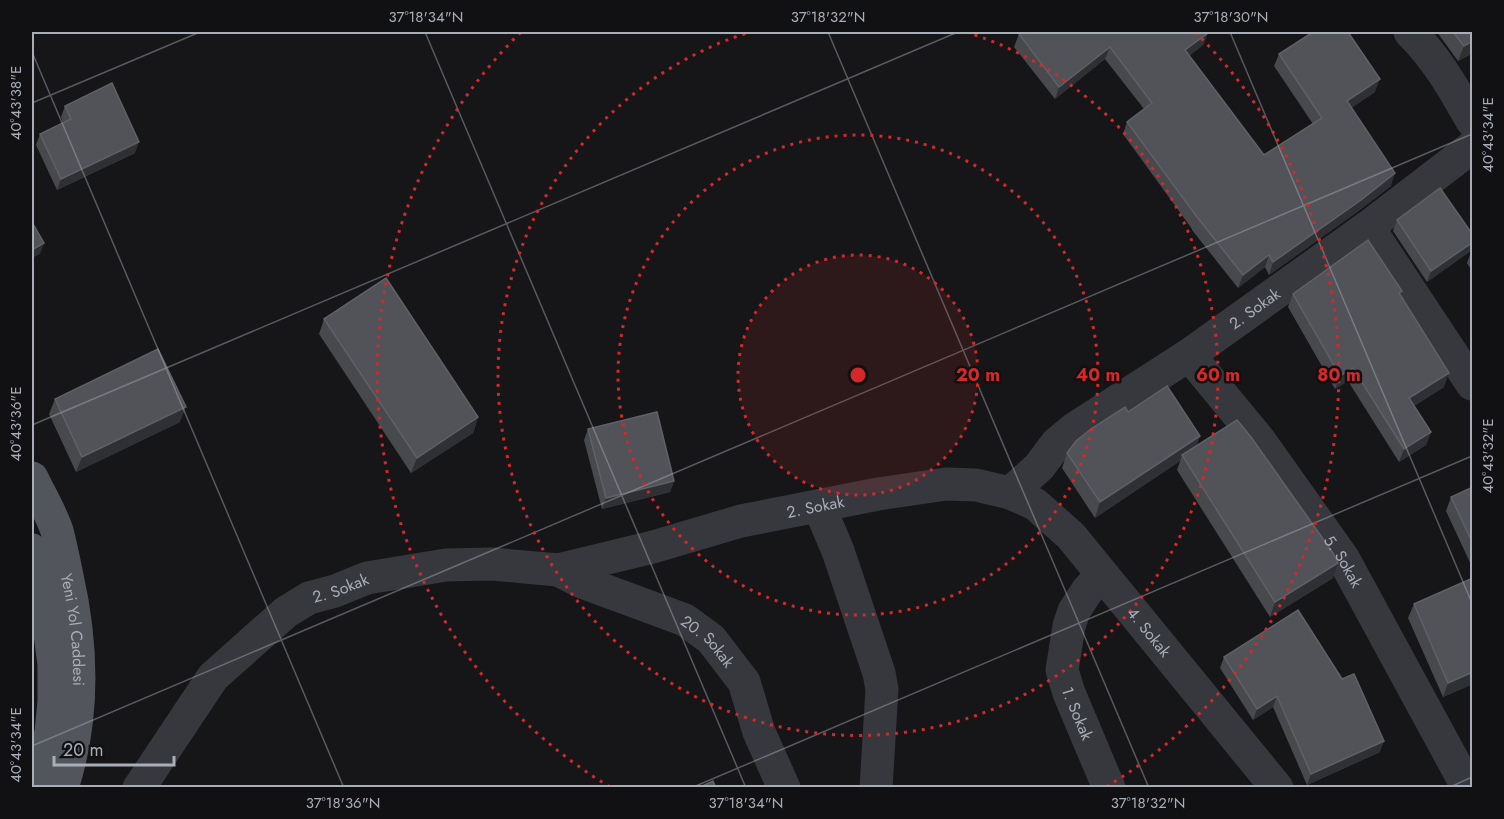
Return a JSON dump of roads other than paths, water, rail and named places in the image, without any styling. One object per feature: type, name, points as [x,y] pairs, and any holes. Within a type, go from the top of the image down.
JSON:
[{"type":"main road","name":"Yeni Yol Caddesi","points":[[32,478],[56,530],[72,598],[78,637],[80,681],[76,725],[69,768],[62,788]]},
{"type":"main road","name":"Yeni Yol Caddesi","points":[[32,550],[44,589],[54,664],[51,733],[34,788]]},
{"type":"street","points":[[1410,32],[1437,62],[1473,121]]},
{"type":"street","name":"2. Sokak","points":[[139,788],[213,677],[286,612],[309,598],[335,591],[367,578],[446,565],[492,564],[558,570],[653,547],[741,521],[878,494],[946,484],[976,485],[1010,493],[1039,467],[1057,443],[1074,429],[1189,355],[1368,227],[1473,147]]},
{"type":"street","points":[[1368,227],[1473,384]]},
{"type":"street","name":"5. Sokak","points":[[1189,355],[1260,441],[1343,558],[1468,788]]},
{"type":"street","name":"4. Sokak","points":[[1010,493],[1035,504],[1071,536],[1277,788]]},
{"type":"street","points":[[819,506],[879,673],[882,689],[876,788]]},
{"type":"street","name":"20. Sokak","points":[[558,570],[582,582],[685,620],[711,639],[744,682],[759,732],[784,788]]},
{"type":"street","name":"1. Sokak","points":[[1102,574],[1074,611],[1069,626],[1062,670],[1068,693],[1109,788]]}]
